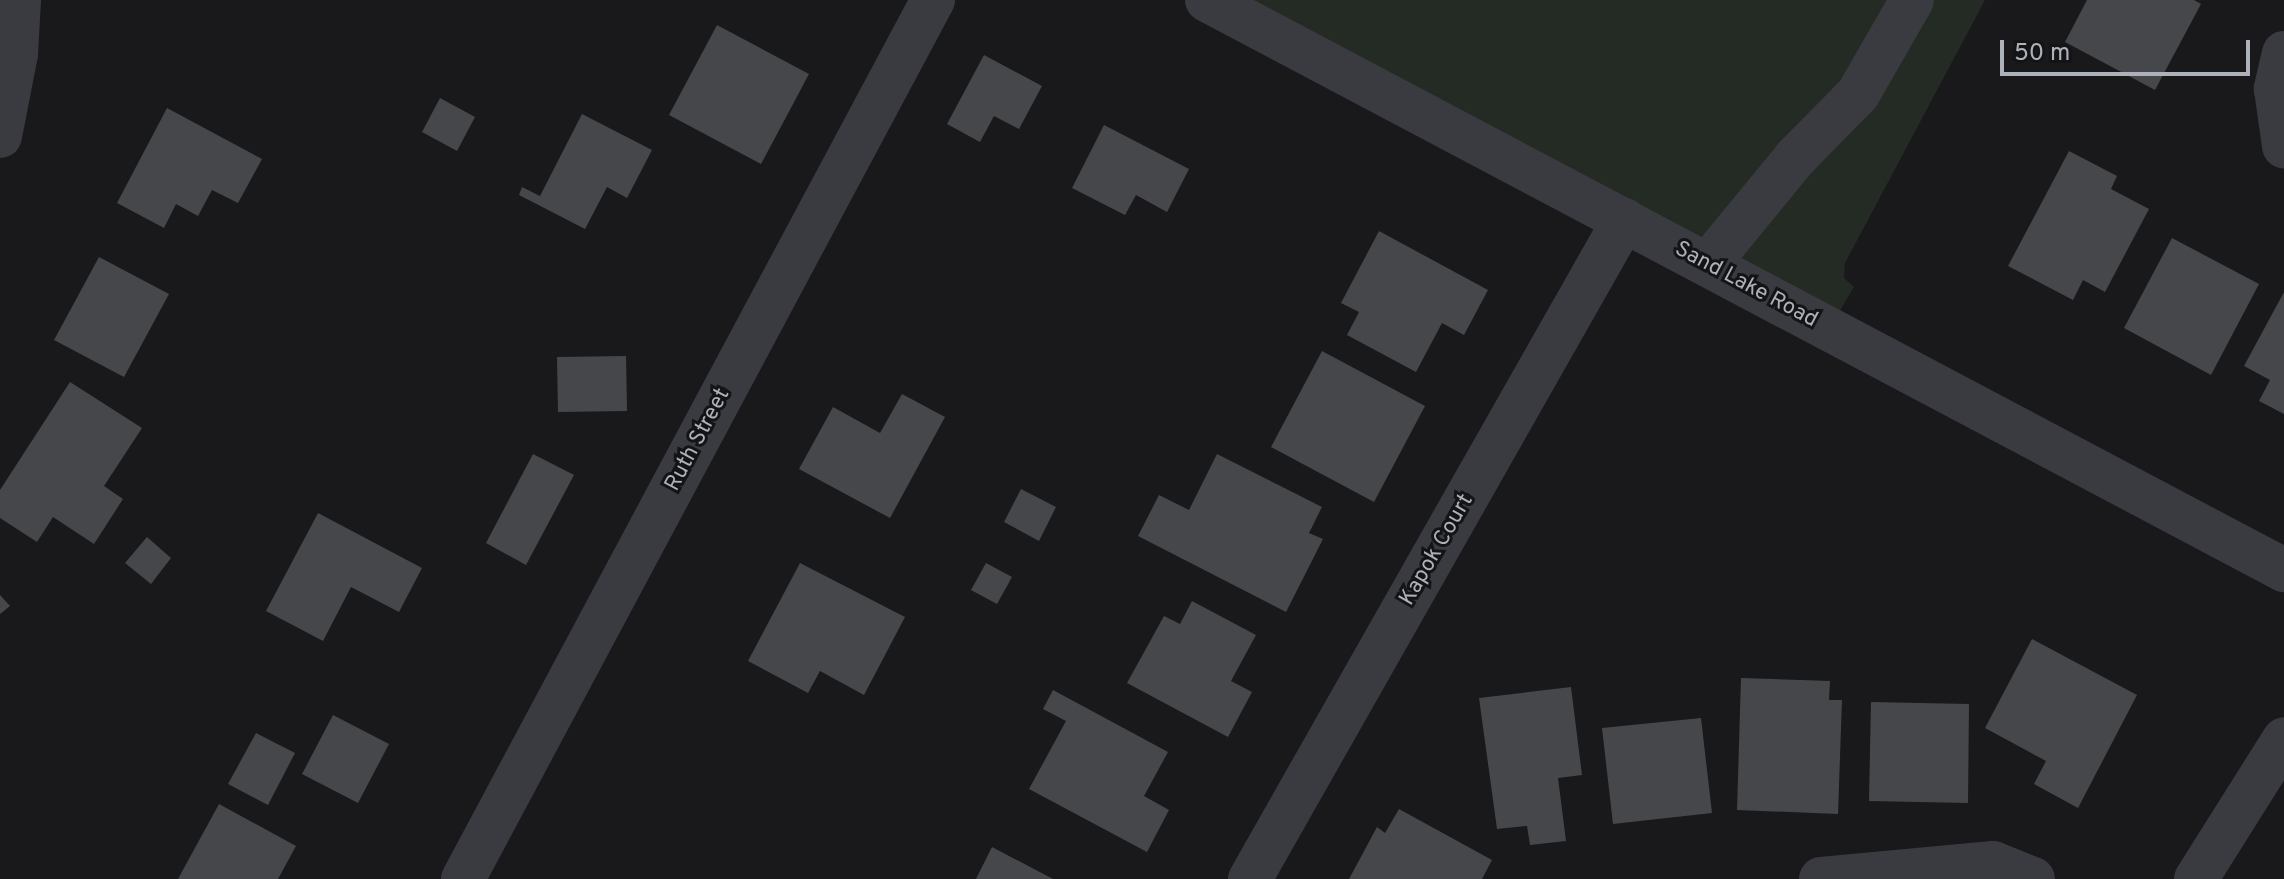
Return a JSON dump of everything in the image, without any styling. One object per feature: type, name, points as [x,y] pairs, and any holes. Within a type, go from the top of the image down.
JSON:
[{"type":"street","points":[[0,136],[16,54],[19,0]]},
{"type":"street","name":"Ruth Street","points":[[463,879],[933,0]]},
{"type":"street","name":"Sand Lake Road","points":[[1207,0],[2284,570]]},
{"type":"street","points":[[1708,264],[1795,158],[1858,94],[1912,0]]},
{"type":"street","points":[[2284,53],[2276,89],[2284,146]]},
{"type":"street","name":"Kapok Court","points":[[1250,879],[1624,220]]},
{"type":"street","points":[[2196,879],[2284,739]]},
{"type":"street","points":[[1821,879],[1993,863],[2033,879]]},
{"type":"shaded area","points":[[1250,0],[1985,0],[1845,263],[1844,278],[1854,287],[1839,312]]},
{"type":"building","points":[[2087,0],[2194,0],[2201,4],[2155,90],[2065,42]]},
{"type":"building","points":[[717,25],[809,74],[761,164],[669,115]]},
{"type":"building","points":[[984,55],[1042,86],[1019,129],[994,116],[980,142],[947,124]]},
{"type":"building","points":[[440,98],[475,117],[457,151],[422,132]]},
{"type":"building","points":[[167,108],[262,159],[238,203],[212,190],[198,216],[176,204],[164,228],[117,203]]},
{"type":"building","points":[[582,114],[652,150],[627,198],[607,187],[585,229],[519,195],[522,187],[540,196]]},
{"type":"building","points":[[1104,125],[1189,169],[1167,212],[1136,195],[1125,215],[1072,188]]},
{"type":"building","points":[[2069,151],[2117,176],[2111,189],[2149,209],[2105,292],[2083,280],[2073,300],[2008,266]]},
{"type":"building","points":[[1379,231],[1488,290],[1464,335],[1442,323],[1416,372],[1347,335],[1359,312],[1341,303]]},
{"type":"building","points":[[2172,238],[2259,284],[2211,375],[2124,328]]},
{"type":"building","points":[[99,257],[169,294],[124,377],[54,340]]},
{"type":"building","points":[[2284,292],[2284,414],[2259,401],[2270,380],[2244,366]]},
{"type":"building","points":[[1322,351],[1425,406],[1374,502],[1271,447]]},
{"type":"building","points":[[626,356],[627,411],[558,412],[557,357]]},
{"type":"building","points":[[70,382],[142,428],[104,486],[123,499],[94,544],[53,517],[37,542],[0,518],[0,490]]},
{"type":"building","points":[[902,394],[945,417],[890,518],[799,469],[833,407],[880,433]]},
{"type":"building","points":[[533,454],[574,475],[526,565],[486,543]]},
{"type":"building","points":[[1217,454],[1322,507],[1309,533],[1323,539],[1286,612],[1138,536],[1159,495],[1189,510]]},
{"type":"building","points":[[1021,489],[1056,507],[1039,541],[1004,522]]},
{"type":"building","points":[[318,513],[422,568],[399,612],[351,587],[323,641],[266,611]]},
{"type":"building","points":[[147,537],[171,558],[151,584],[125,563]]},
{"type":"building","points":[[800,563],[905,617],[864,695],[820,671],[808,693],[748,661]]},
{"type":"building","points":[[986,563],[1012,577],[997,604],[971,590]]},
{"type":"building","points":[[0,595],[10,606],[0,614]]},
{"type":"building","points":[[1192,601],[1256,635],[1231,681],[1252,692],[1228,737],[1127,683],[1164,616],[1180,624]]},
{"type":"building","points":[[2032,639],[2137,695],[2078,808],[2034,784],[2046,761],[1985,728]]},
{"type":"building","points":[[1741,678],[1830,681],[1829,700],[1842,700],[1838,814],[1737,810]]},
{"type":"building","points":[[1571,687],[1582,775],[1558,778],[1566,841],[1530,845],[1527,826],[1497,829],[1479,698]]},
{"type":"building","points":[[1053,690],[1168,752],[1144,796],[1169,810],[1147,852],[1029,789],[1066,721],[1043,709]]},
{"type":"building","points":[[1871,702],[1969,704],[1968,803],[1869,801]]},
{"type":"building","points":[[333,715],[389,744],[358,803],[302,774]]},
{"type":"building","points":[[1701,718],[1712,813],[1613,824],[1602,728]]},
{"type":"building","points":[[256,733],[295,753],[268,805],[228,784]]},
{"type":"building","points":[[219,804],[296,846],[278,879],[178,879]]},
{"type":"building","points":[[1399,809],[1492,860],[1482,879],[1349,879],[1377,827],[1385,833]]},
{"type":"building","points":[[992,847],[1053,879],[976,879]]}]
